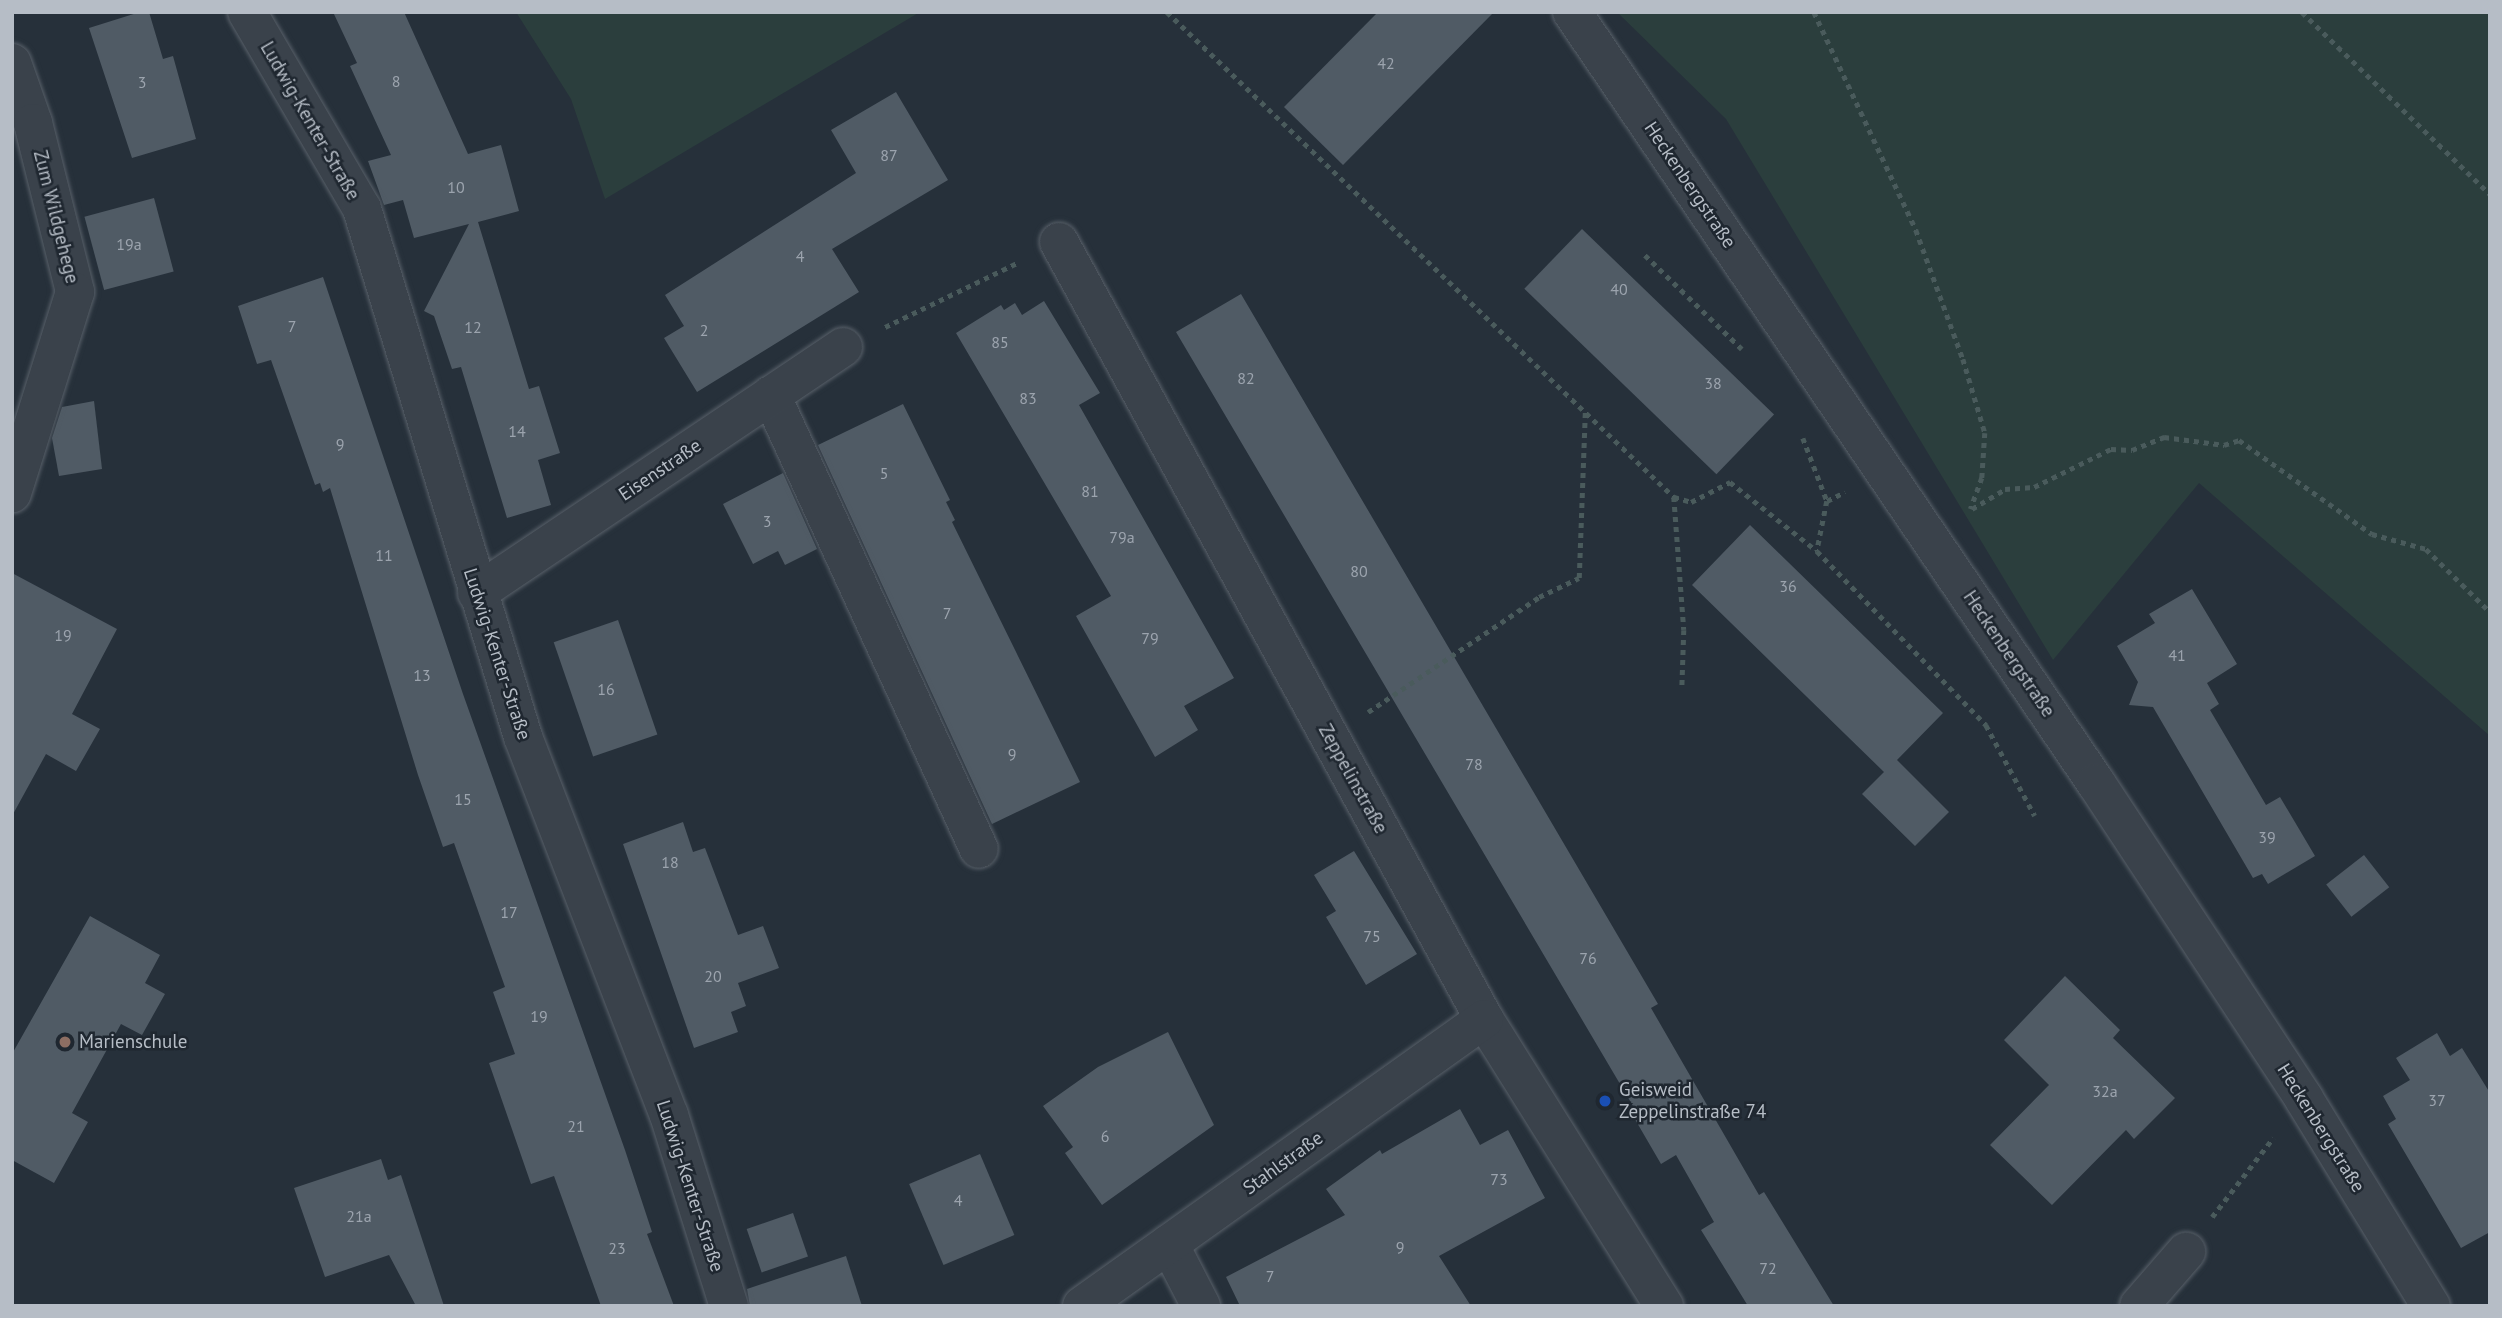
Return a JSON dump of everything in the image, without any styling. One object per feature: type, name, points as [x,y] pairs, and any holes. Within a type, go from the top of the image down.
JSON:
[{"type":"street","name":"Ludwig-Kenter-Straße","points":[[247,12],[362,209],[523,737],[669,1115],[729,1306]]},
{"type":"street","name":"Heckenbergstraße","points":[[1572,12],[1937,546],[2304,1099],[2431,1306]]},
{"type":"street","name":"Zum Wildgehege","points":[[12,63],[33,123],[75,292],[12,493]]},
{"type":"street","name":"Zeppelinstraße","points":[[1059,242],[1484,1019],[1664,1306]]},
{"type":"street","name":"Eisenstraße","points":[[477,593],[843,346]]},
{"type":"street","points":[[771,395],[979,849]]},
{"type":"street","name":"Stahlstraße","points":[[1082,1306],[1484,1019]]},
{"type":"street","points":[[1169,1244],[1201,1306]]},
{"type":"street","points":[[2139,1306],[2186,1252]]},
{"type":"path","points":[[1167,12],[1674,497],[1691,502],[1730,482],[1816,551],[1986,725],[2035,816]]},
{"type":"path","points":[[1814,12],[1916,230],[1963,359],[1985,433],[1982,478],[1972,509]]},
{"type":"path","points":[[2302,12],[2490,194]]},
{"type":"path","points":[[843,346],[1059,242]]},
{"type":"path","points":[[1645,255],[1749,356]]},
{"type":"path","points":[[1330,736],[1430,674],[1539,597],[1580,578],[1585,410]]},
{"type":"path","points":[[1799,427],[1827,500],[1816,551]]},
{"type":"path","points":[[1937,546],[1972,509],[2005,489],[2034,487],[2110,449],[2132,450],[2164,437],[2224,445],[2239,440],[2372,534],[2426,549],[2490,612]]},
{"type":"path","points":[[1674,497],[1684,630],[1682,689]]},
{"type":"path","points":[[2186,1252],[2256,1159]]},
{"type":"green space","points":[[516,12],[920,12],[605,199],[571,99]]},
{"type":"green space","points":[[1617,12],[2490,12],[2490,736],[2199,483],[2053,660],[1726,119]]},
{"type":"building","points":[[140,12],[149,12],[163,59],[173,56],[196,139],[132,158],[89,28]]},
{"type":"building","points":[[333,12],[404,12],[468,154],[501,145],[519,211],[478,222],[529,389],[539,386],[560,453],[538,460],[551,505],[507,518],[461,367],[452,369],[434,316],[424,311],[469,224],[414,238],[403,200],[384,205],[368,161],[391,155],[350,66],[357,63]]},
{"type":"building","points":[[1378,12],[1494,12],[1343,165],[1284,107]]},
{"type":"building","points":[[896,92],[948,180],[832,249],[859,292],[697,392],[664,338],[684,326],[665,295],[856,173],[831,130]]},
{"type":"building","points":[[154,198],[174,271],[104,290],[84,217]]},
{"type":"building","points":[[1582,229],[1774,414],[1716,474],[1524,289]]},
{"type":"building","points":[[323,277],[463,694],[625,1150],[652,1232],[647,1234],[674,1306],[601,1306],[554,1176],[531,1184],[489,1063],[515,1054],[493,992],[505,987],[454,843],[443,847],[418,775],[330,488],[323,492],[320,483],[315,485],[271,360],[257,364],[238,306]]},
{"type":"building","points":[[1241,294],[1658,1004],[1651,1008],[1759,1195],[1764,1192],[1834,1306],[1748,1306],[1701,1230],[1714,1222],[1676,1155],[1661,1164],[1629,1109],[1633,1106],[1176,332]]},
{"type":"building","points":[[1044,301],[1100,393],[1079,405],[1234,678],[1184,706],[1198,730],[1155,757],[1076,616],[1111,596],[956,333],[1001,305],[1004,310],[1015,303],[1022,315]]},
{"type":"building","points":[[94,401],[102,469],[59,476],[52,438],[62,407]]},
{"type":"building","points":[[903,404],[950,500],[946,502],[955,520],[952,522],[1080,782],[992,824],[818,445]]},
{"type":"building","points":[[783,473],[817,549],[785,565],[778,551],[753,564],[723,504]]},
{"type":"building","points":[[1750,525],[1943,713],[1897,760],[1949,812],[1915,846],[1862,794],[1884,772],[1692,585]]},
{"type":"building","points":[[12,573],[117,629],[72,714],[100,729],[76,771],[46,754],[12,816]]},
{"type":"building","points":[[2192,589],[2237,664],[2207,683],[2219,704],[2210,710],[2266,805],[2280,797],[2315,856],[2268,884],[2262,874],[2253,878],[2153,707],[2129,705],[2138,682],[2117,646],[2155,623],[2149,614]]},
{"type":"building","points":[[618,620],[657,734],[593,757],[554,642]]},
{"type":"building","points":[[683,822],[693,852],[705,848],[738,935],[763,926],[779,968],[738,983],[746,1006],[731,1012],[738,1032],[694,1048],[623,844]]},
{"type":"building","points":[[1354,851],[1417,954],[1366,985],[1326,917],[1336,911],[1314,875]]},
{"type":"building","points":[[2364,855],[2389,887],[2351,917],[2326,885]]},
{"type":"building","name":"Marienschule","points":[[90,916],[160,955],[145,983],[165,994],[142,1035],[121,1024],[72,1113],[88,1122],[54,1183],[12,1160],[12,1054]]},
{"type":"building","points":[[2065,976],[2120,1030],[2113,1038],[2175,1098],[2134,1139],[2126,1130],[2052,1205],[1990,1145],[2049,1085],[2004,1040]]},
{"type":"building","points":[[1168,1032],[1214,1125],[1102,1205],[1065,1153],[1073,1147],[1043,1106],[1098,1067]]},
{"type":"building","points":[[2437,1033],[2450,1056],[2462,1048],[2490,1093],[2490,1232],[2461,1248],[2388,1124],[2396,1119],[2383,1096],[2410,1080],[2396,1058]]},
{"type":"building","points":[[1460,1109],[1480,1145],[1508,1130],[1545,1198],[1439,1256],[1471,1306],[1240,1306],[1226,1277],[1345,1215],[1326,1189],[1380,1150],[1382,1154]]},
{"type":"building","points":[[980,1154],[1014,1235],[944,1265],[909,1184]]},
{"type":"building","points":[[381,1159],[388,1180],[401,1175],[444,1306],[416,1306],[389,1255],[325,1277],[294,1188]]},
{"type":"building","points":[[793,1213],[808,1256],[762,1272],[747,1229]]},
{"type":"building","points":[[846,1256],[862,1306],[750,1306],[747,1289]]},
{"type":"place","name":"Marienschule","points":[[65,1042]]},
{"type":"place","name":"Geisweid Zeppelinstraße 74","points":[[1605,1101]]}]
